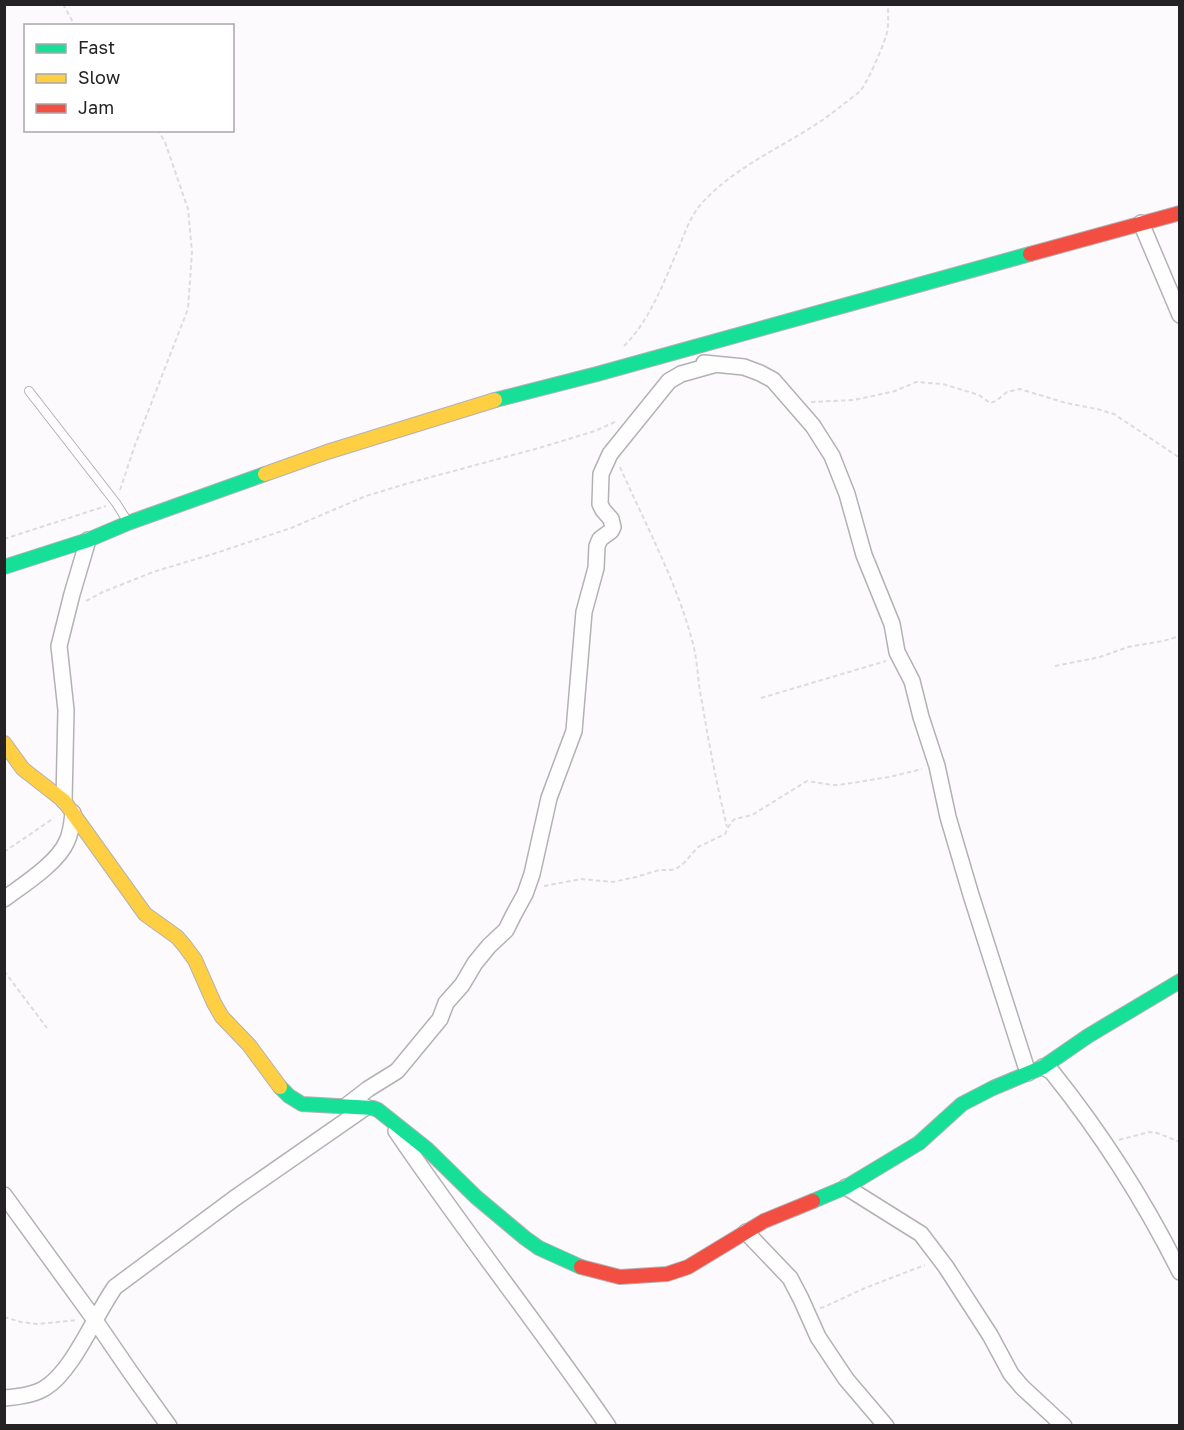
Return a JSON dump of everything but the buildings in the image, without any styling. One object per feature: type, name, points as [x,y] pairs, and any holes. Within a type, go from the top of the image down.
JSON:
[{"type":"street","points":[[4,567],[88,540],[327,452],[493,401],[1179,213]]},
{"type":"street","points":[[1141,223],[1179,315]]},
{"type":"street","points":[[663,355],[713,365],[744,367],[773,380],[813,426],[832,456],[847,494],[864,555],[892,624],[895,643],[912,681],[937,766],[948,818],[1028,1073]]},
{"type":"street","points":[[346,1106],[368,1089],[398,1071],[440,1019],[446,1003],[462,985],[475,963],[507,930],[527,890],[549,798],[574,731],[584,612],[596,568],[597,546],[600,539],[611,531],[613,526],[611,519],[600,504],[600,478],[613,451],[669,381],[681,374],[713,365]]},
{"type":"street","points":[[4,899],[52,861],[63,850],[68,840],[66,710],[59,646],[88,540]]},
{"type":"street","points":[[4,743],[23,769],[69,808],[145,914],[184,945],[195,960],[222,1017],[249,1045],[277,1084],[289,1096],[302,1104],[366,1107],[386,1115],[428,1149],[476,1197],[539,1248],[580,1267],[620,1277],[667,1274],[688,1267],[764,1221],[846,1187],[919,1143],[962,1104],[993,1088],[1043,1068],[1088,1036],[1179,981]]},
{"type":"street","points":[[1043,1068],[1052,1072],[1101,1139],[1143,1203],[1179,1272]]},
{"type":"street","points":[[4,1398],[39,1391],[54,1381],[71,1360],[94,1318],[115,1287],[235,1198],[366,1107]]},
{"type":"street","points":[[386,1115],[445,1202],[608,1425]]},
{"type":"street","points":[[846,1187],[921,1234],[990,1335],[1011,1374],[1064,1425]]},
{"type":"street","points":[[4,1196],[169,1425]]},
{"type":"street","points":[[746,1232],[790,1278],[818,1337],[846,1379],[886,1425]]},
{"type":"lane","points":[[29,391],[116,503],[128,524]]},
{"type":"path","points":[[63,4],[74,24]]},
{"type":"path","points":[[618,352],[645,320],[692,216],[700,204],[719,186],[824,120],[860,90],[875,63],[886,34],[888,4]]},
{"type":"path","points":[[4,538],[116,503],[139,434],[188,309],[192,252],[188,209],[165,142],[159,132]]},
{"type":"path","points":[[789,398],[802,403],[854,400],[895,391],[916,382],[943,384],[979,395],[990,403],[1007,392],[1020,388],[1066,403],[1114,414],[1179,458]]},
{"type":"path","points":[[68,611],[104,592],[153,572],[291,528],[366,496],[539,448],[595,431],[622,419]]},
{"type":"path","points":[[613,451],[662,560],[685,618],[694,650],[715,775],[728,829]]},
{"type":"path","points":[[1055,666],[1100,657],[1128,647],[1179,636]]},
{"type":"path","points":[[761,698],[900,656]]},
{"type":"path","points":[[527,890],[581,879],[613,882],[659,870],[676,869],[698,847],[724,834],[735,819],[752,815],[807,781],[839,785],[937,766]]},
{"type":"path","points":[[4,852],[69,808]]},
{"type":"path","points":[[4,971],[47,1028]]},
{"type":"path","points":[[1101,1139],[1117,1141],[1149,1132],[1179,1142]]},
{"type":"path","points":[[801,1299],[813,1308],[824,1307],[865,1288],[925,1265],[935,1264],[945,1267]]},
{"type":"path","points":[[4,1317],[37,1324],[94,1318]]},
{"type":"traffic: fast","points":[[495,400],[1030,254]]},
{"type":"traffic: fast","points":[[4,567],[88,540],[128,523],[265,474]]},
{"type":"traffic: fast","points":[[813,1201],[846,1187],[919,1143],[962,1104],[1043,1067],[1088,1036],[1180,981]]},
{"type":"traffic: fast","points":[[280,1087],[302,1104],[378,1110],[427,1149],[476,1197],[525,1238],[539,1248],[581,1267]]},
{"type":"traffic: slow","points":[[265,474],[327,452],[495,400]]},
{"type":"traffic: slow","points":[[4,743],[23,769],[64,801],[145,914],[177,937],[184,945],[195,960],[222,1017],[249,1045],[280,1087]]},
{"type":"traffic: jam","points":[[1030,254],[1180,213]]},
{"type":"traffic: jam","points":[[581,1267],[620,1277],[667,1274],[688,1267],[764,1221],[813,1201]]}]
